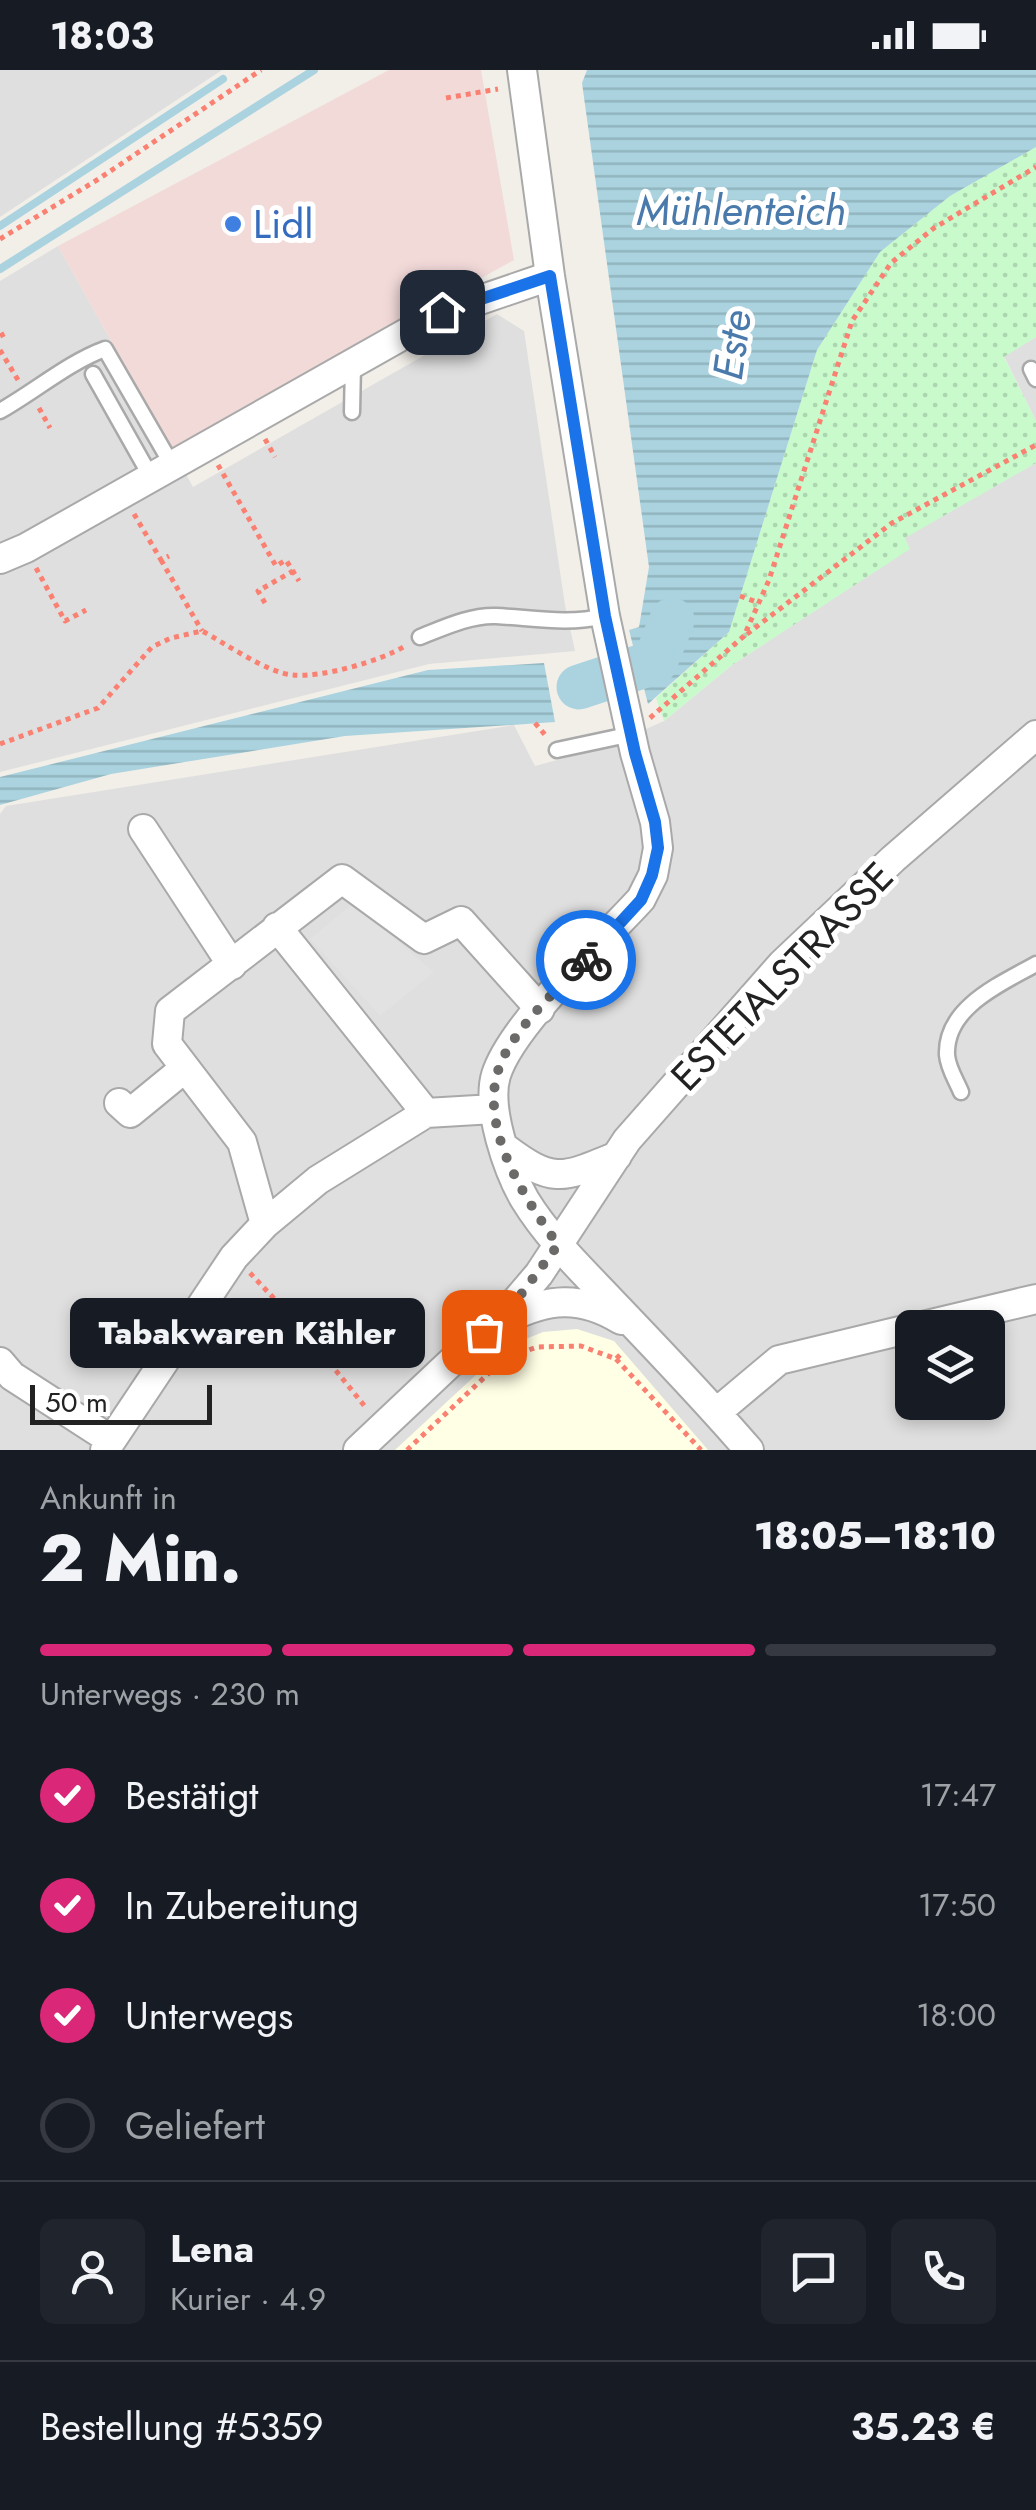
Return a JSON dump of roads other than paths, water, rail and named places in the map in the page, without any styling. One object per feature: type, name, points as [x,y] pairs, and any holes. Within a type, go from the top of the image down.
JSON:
[{"type":"street","points":[[517,78],[608,626],[658,848],[641,900],[540,1009],[505,1054],[495,1079],[494,1109],[503,1147],[524,1198],[558,1245],[749,1450]]},
{"type":"street","points":[[13,554],[442,312],[550,276]]},
{"type":"street","name":"ESTETALSTRASSE","points":[[484,1332],[516,1301],[636,1130],[782,964],[892,858],[1036,735]]},
{"type":"street","points":[[143,830],[232,965]]},
{"type":"street","points":[[265,1224],[242,1142],[167,1044],[170,1011],[277,927],[342,880],[424,938],[462,921],[540,1009]]},
{"type":"street","points":[[277,927],[426,1113]]},
{"type":"street","points":[[119,1103],[130,1114],[185,1068]]},
{"type":"street","points":[[0,1362],[12,1376],[108,1445],[234,1257],[265,1224],[318,1180],[426,1113],[494,1109]]},
{"type":"street","points":[[503,1147],[536,1172],[566,1176],[617,1156]]},
{"type":"street","points":[[987,1310],[1036,1298]]},
{"type":"street","points":[[358,1450],[484,1332],[531,1306],[554,1301],[593,1306],[643,1334]]},
{"type":"street","points":[[717,1412],[780,1360],[895,1332]]},
{"type":"lane","points":[[0,412],[76,361],[104,350],[161,471]]},
{"type":"lane","points":[[352,363],[352,412]]},
{"type":"lane","points":[[92,374],[161,471]]},
{"type":"lane","points":[[420,636],[457,622],[492,615],[536,621],[586,620],[608,626]]},
{"type":"lane","points":[[557,750],[629,722]]},
{"type":"lane","points":[[961,1092],[946,1052],[952,1032],[964,1012],[984,993],[1036,964]]},
{"type":"water","name":"Mühlenteich","points":[[587,70],[1036,70],[1036,147],[950,196],[880,252],[817,350],[729,632],[648,704],[629,630],[639,627],[649,567],[582,83]]},
{"type":"water","points":[[544,663],[555,722],[345,736],[111,774],[0,805],[0,777],[428,670]]},
{"type":"waterway","points":[[0,269],[314,70]]},
{"type":"waterway","points":[[0,226],[223,79]]},
{"type":"waterway","name":"Este","points":[[579,687],[655,662],[672,620]]},
{"type":"place","name":"Lidl","points":[[233,224]]},
{"type":"place","name":"Tabakwaren Kähler","points":[[484,1332]]}]
